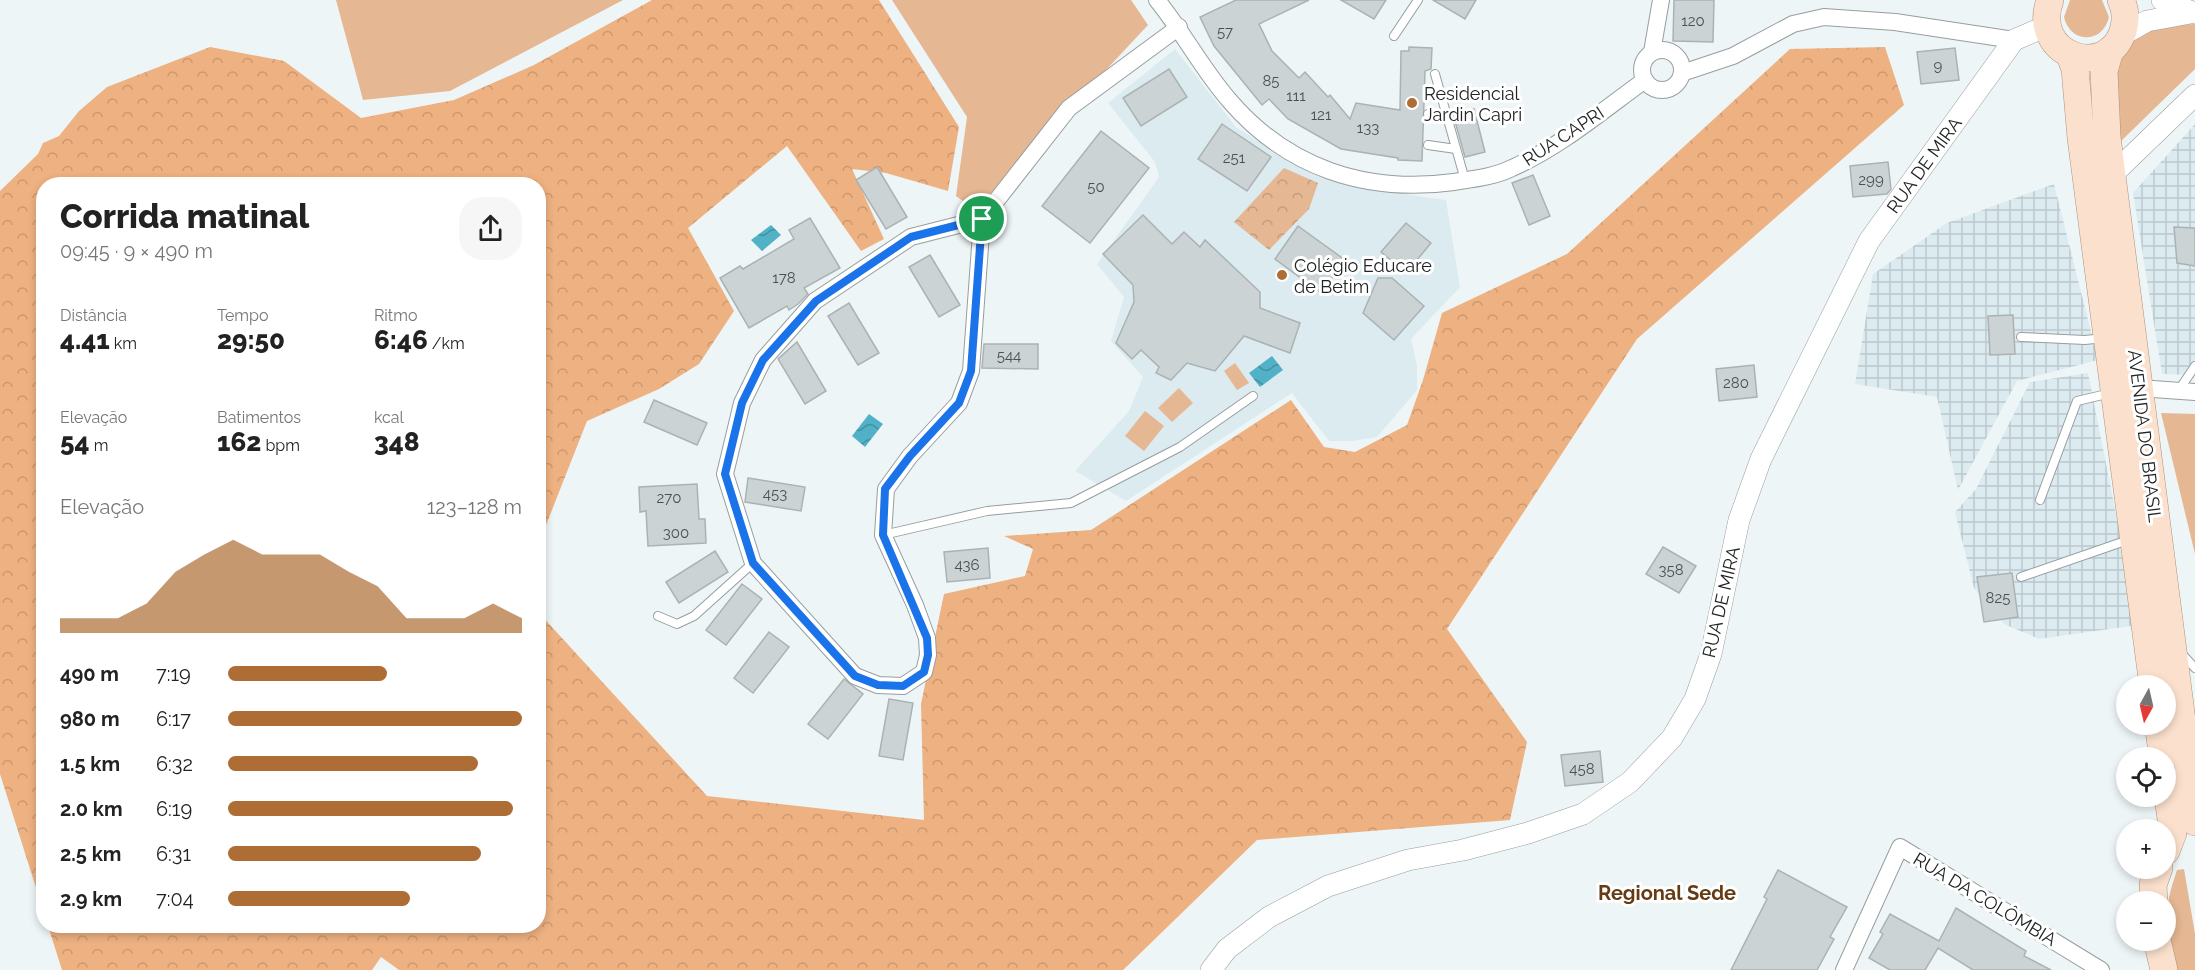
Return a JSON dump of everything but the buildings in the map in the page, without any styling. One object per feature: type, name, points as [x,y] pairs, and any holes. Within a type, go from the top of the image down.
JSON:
[{"type":"main road","name":"AVENIDA DO BRASIL","points":[[2121,0],[2125,15],[2104,71],[2127,390],[2134,538],[2152,675]]},
{"type":"main road","points":[[2049,13],[2053,40],[2070,55],[2091,58],[2116,43]]},
{"type":"main road","name":"AVENIDA DO BRASIL","points":[[2070,55],[2075,69],[2108,338],[2127,390],[2171,642],[2180,741],[2195,822]]},
{"type":"main road","points":[[2160,951],[2164,970]]},
{"type":"street","name":"RUA CAPRI","points":[[1157,0],[1179,27],[1228,99],[1256,127],[1306,162],[1331,172],[1382,183],[1413,187],[1466,180],[1509,170],[1539,155],[1645,80]]},
{"type":"street","points":[[1652,52],[1664,50],[1674,54],[1682,66],[1682,73],[1675,86],[1668,89],[1656,89],[1645,80],[1642,68],[1643,61],[1652,52],[1661,0]]},
{"type":"street","points":[[2162,0],[2193,12]]},
{"type":"street","points":[[2116,43],[2147,21],[2193,12]]},
{"type":"street","points":[[1682,73],[1733,56],[1793,24],[1824,17],[1895,22],[2014,40],[2049,13]]},
{"type":"street","points":[[982,219],[911,237],[816,301],[763,360],[742,403],[725,474],[753,563],[855,676],[878,685],[903,686],[924,672],[928,655],[927,638],[883,535],[885,489],[910,456],[959,403],[971,371],[982,219],[1069,108],[1179,27]]},
{"type":"street","name":"RUA DE MIRA","points":[[1211,970],[1227,949],[1269,917],[1328,886],[1407,860],[1463,850],[1528,833],[1583,814],[1630,782],[1672,738],[1695,699],[1711,654],[1739,520],[1761,459],[1869,242],[2014,40]]},
{"type":"street","points":[[2112,175],[2195,95]]},
{"type":"street","points":[[2127,390],[2187,391]]},
{"type":"street","name":"RUA DA COLÔMBIA","points":[[1844,970],[1900,847],[2102,970]]},
{"type":"lane","points":[[1394,36],[1418,0]]},
{"type":"lane","points":[[1435,74],[1445,115],[1466,180]]},
{"type":"lane","points":[[1428,114],[1445,115]]},
{"type":"lane","points":[[1428,146],[1456,149]]},
{"type":"lane","points":[[2021,337],[2085,340],[2108,338]]},
{"type":"lane","points":[[2187,391],[2195,366]]},
{"type":"lane","points":[[2040,500],[2077,401],[2127,390]]},
{"type":"lane","points":[[883,535],[987,511],[1071,503],[1180,447],[1253,396]]},
{"type":"lane","points":[[2021,577],[2134,538]]},
{"type":"lane","points":[[658,616],[677,624],[694,616],[753,563]]},
{"type":"lane","points":[[2171,642],[2195,666]]},
{"type":"shaded area","name":"Colégio Educare de Betim","points":[[1175,49],[1236,127],[1285,158],[1347,186],[1446,200],[1460,287],[1411,339],[1417,366],[1417,390],[1377,437],[1352,441],[1329,441],[1292,393],[1126,501],[1075,471],[1129,411],[1143,377],[1111,341],[1124,297],[1097,264],[1159,177],[1155,162],[1108,103]]},
{"type":"shaded area","points":[[2195,124],[2195,375],[2162,374],[2133,193]]},
{"type":"shaded area","points":[[2054,184],[2098,360],[2017,381],[1958,490],[1937,397],[1855,384],[1873,274],[1947,223]]},
{"type":"shaded area","points":[[2088,373],[2138,625],[2039,639],[2004,624],[1974,588],[1955,512],[1976,489],[2030,382]]},
{"type":"green space","points":[[336,0],[623,0],[450,91],[363,100]]},
{"type":"green space","points":[[652,0],[879,0],[959,127],[948,191],[886,173],[852,169],[884,239],[861,251],[787,146],[688,228],[734,311],[699,364],[659,389],[587,421],[546,525],[546,177],[36,177],[36,888],[0,774],[0,191],[38,154],[43,143],[59,136],[79,111],[107,87],[210,47],[284,61],[361,118],[454,100],[534,65]]},
{"type":"green space","points":[[892,0],[1131,0],[1148,25],[975,210],[956,196],[967,117]]},
{"type":"green space","points":[[2070,0],[2102,0],[2109,17],[2106,26],[2094,36],[2079,36],[2073,32],[2067,26],[2064,17]]},
{"type":"green space","points":[[2195,24],[2195,69],[2119,143],[2114,86],[2119,62],[2133,33],[2172,25]]},
{"type":"green space","points":[[1885,47],[1904,105],[1637,339],[1447,629],[1527,742],[1510,820],[1257,840],[1123,970],[399,970],[381,957],[372,970],[62,970],[50,933],[546,933],[546,621],[707,796],[924,820],[921,704],[944,594],[1025,576],[1033,549],[1004,536],[1091,530],[1291,400],[1324,447],[1355,452],[1407,425],[1423,380],[1442,313],[1567,254],[1790,49]]},
{"type":"green space","points":[[1284,168],[1318,183],[1309,209],[1269,250],[1234,222]]},
{"type":"green space","points":[[1235,363],[1249,383],[1237,390],[1224,371]]},
{"type":"green space","points":[[1179,388],[1193,403],[1172,422],[1158,408]]},
{"type":"green space","points":[[1145,411],[1164,426],[1144,451],[1125,436]]},
{"type":"green space","points":[[2161,413],[2195,414],[2195,554]]},
{"type":"green space","points":[[2184,869],[2195,934],[2195,970],[2173,970],[2169,951],[2176,951],[2176,891],[2171,891],[2177,870]]},
{"type":"water","points":[[771,225],[781,235],[762,251],[751,240]]},
{"type":"water","points":[[1272,356],[1283,370],[1260,387],[1249,373]]},
{"type":"water","points":[[869,414],[883,424],[865,447],[852,436]]},
{"type":"place","name":"Residencial Jardin Capri","points":[[1412,103]]},
{"type":"place","name":"Colégio Educare de Betim","points":[[1282,275]]},
{"type":"district","name":"Regional Sede","points":[[1667,893]]},
{"type":"route","points":[[982,219],[976,339],[971,371],[959,403],[910,456],[885,489],[883,535],[915,605],[927,638],[928,655],[924,672],[903,686],[878,685],[855,676],[753,563],[725,474],[742,403],[763,360],[816,301],[911,237],[982,219]]}]
